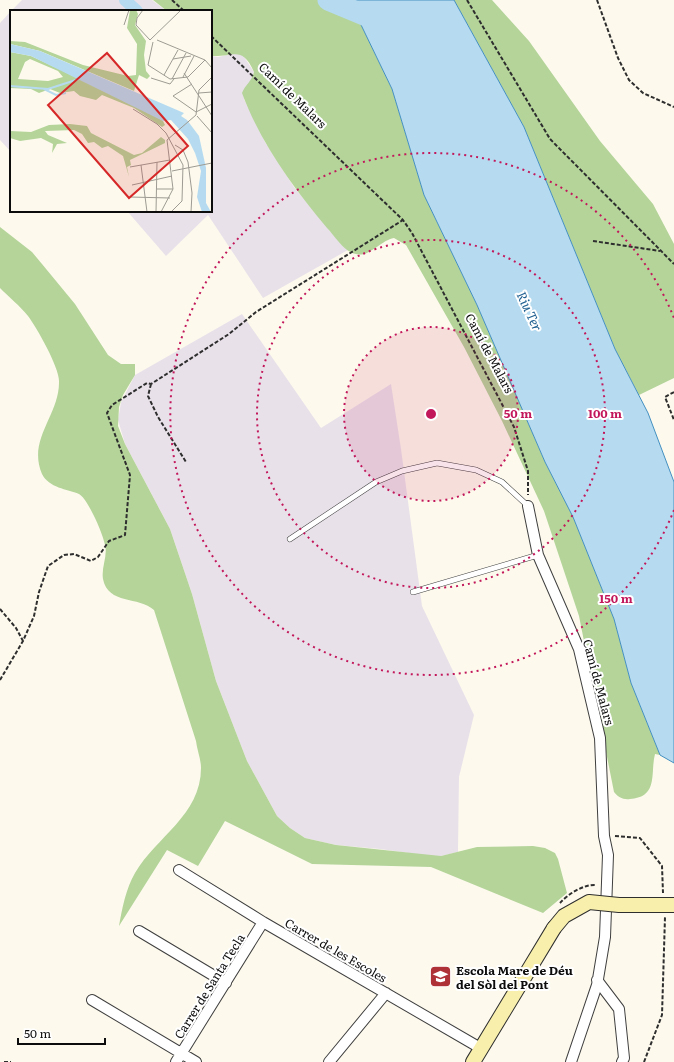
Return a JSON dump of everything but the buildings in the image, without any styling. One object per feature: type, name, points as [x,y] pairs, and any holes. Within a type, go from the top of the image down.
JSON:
[{"type":"street","name":"Camí de Malars","points":[[528,506],[538,556],[579,648],[599,730],[604,836],[608,855],[606,937],[597,980],[571,1062]]},
{"type":"street","name":"Carrer de les Escoles","points":[[179,870],[263,922],[482,1049]]},
{"type":"street","points":[[473,1062],[554,928],[564,916],[589,902],[619,905],[667,904]]},
{"type":"street","name":"Carrer de Santa Tecla","points":[[176,1062],[263,922]]},
{"type":"street","points":[[139,931],[226,983]]},
{"type":"street","points":[[597,980],[619,1009],[624,1058],[622,1062]]},
{"type":"street","points":[[329,1062],[386,993]]},
{"type":"street","points":[[92,1000],[196,1062]]},
{"type":"lane","points":[[290,539],[376,482],[402,471],[437,463],[476,470],[502,482],[528,506]]},
{"type":"lane","points":[[413,592],[538,556]]},
{"type":"path","points":[[172,0],[183,10]]},
{"type":"path","points":[[467,0],[550,138],[589,180],[674,264]]},
{"type":"path","points":[[597,0],[618,58],[629,80],[643,93],[674,107]]},
{"type":"path","name":"Camí de Malars","points":[[212,37],[403,220],[412,233],[514,427],[528,471],[528,506]]},
{"type":"path","points":[[0,680],[23,641],[34,616],[38,592],[48,566],[64,556],[74,554],[91,561],[98,557],[109,541],[125,535],[130,475],[107,413],[112,405],[147,383],[151,384],[229,334],[256,312],[403,220]]},
{"type":"path","points":[[593,241],[661,251]]},
{"type":"path","points":[[151,384],[148,396],[158,417],[186,462]]},
{"type":"path","points":[[674,392],[666,397],[674,420]]},
{"type":"path","points":[[0,609],[16,628],[23,641]]},
{"type":"path","points":[[604,836],[640,838],[662,866],[667,904],[662,1015],[644,1062]]},
{"type":"path","points":[[564,898],[589,884]]},
{"type":"path","points":[[4,1062],[11,1062]]},
{"type":"shaded area","points":[[22,0],[152,0],[166,10],[12,10]]},
{"type":"shaded area","points":[[10,12],[10,151],[0,140],[0,23]]},
{"type":"shaded area","points":[[236,53],[243,55],[254,72],[244,99],[265,142],[294,187],[342,245],[348,250],[263,298],[208,215],[166,256],[128,212],[212,212],[212,56],[218,57]]},
{"type":"shaded area","points":[[242,314],[321,428],[391,384],[422,606],[474,715],[459,777],[458,852],[441,856],[430,856],[336,845],[305,838],[290,828],[277,816],[247,761],[216,681],[192,594],[170,529],[125,444],[118,420],[121,402],[135,375]]},
{"type":"green space","points":[[153,0],[349,0],[392,89],[424,195],[477,305],[545,462],[573,517],[614,619],[631,683],[660,755],[655,754],[652,783],[645,794],[639,797],[625,799],[621,798],[614,792],[579,616],[544,511],[502,421],[464,347],[406,245],[394,238],[389,239],[361,255],[352,253],[344,247],[314,213],[290,181],[259,130],[242,93],[252,78],[254,72],[250,64],[245,58],[237,54],[212,56],[212,10],[166,10]]},
{"type":"green space","points":[[454,0],[492,0],[529,41],[600,141],[653,204],[674,244],[674,378],[639,395],[615,349],[524,127]]},
{"type":"green space","points":[[0,227],[32,252],[75,304],[108,355],[121,364],[135,364],[135,375],[123,395],[119,407],[118,426],[125,444],[170,529],[192,594],[216,681],[247,761],[277,816],[290,828],[305,838],[336,845],[441,856],[477,847],[533,846],[545,848],[555,853],[558,859],[567,893],[543,913],[431,867],[312,864],[225,821],[198,866],[167,850],[119,926],[127,892],[135,873],[154,848],[176,825],[194,799],[199,785],[201,768],[200,761],[196,741],[154,610],[140,603],[117,597],[106,587],[103,579],[103,570],[106,549],[104,540],[91,509],[83,497],[79,494],[54,485],[45,479],[42,474],[38,461],[38,449],[55,405],[58,393],[58,375],[42,338],[28,316],[0,288]]},
{"type":"water","name":"Riu Ter","points":[[349,0],[454,0],[524,127],[615,349],[648,413],[674,482],[674,763],[660,755],[631,683],[614,619],[573,517],[545,462],[477,305],[424,195],[392,89]]},
{"type":"waterway","points":[[125,0],[136,10]]},
{"type":"waterway","points":[[328,0],[381,22]]},
{"type":"place","name":"Escola Mare de Déu del Sòl del Pont","points":[[441,977]]}]
